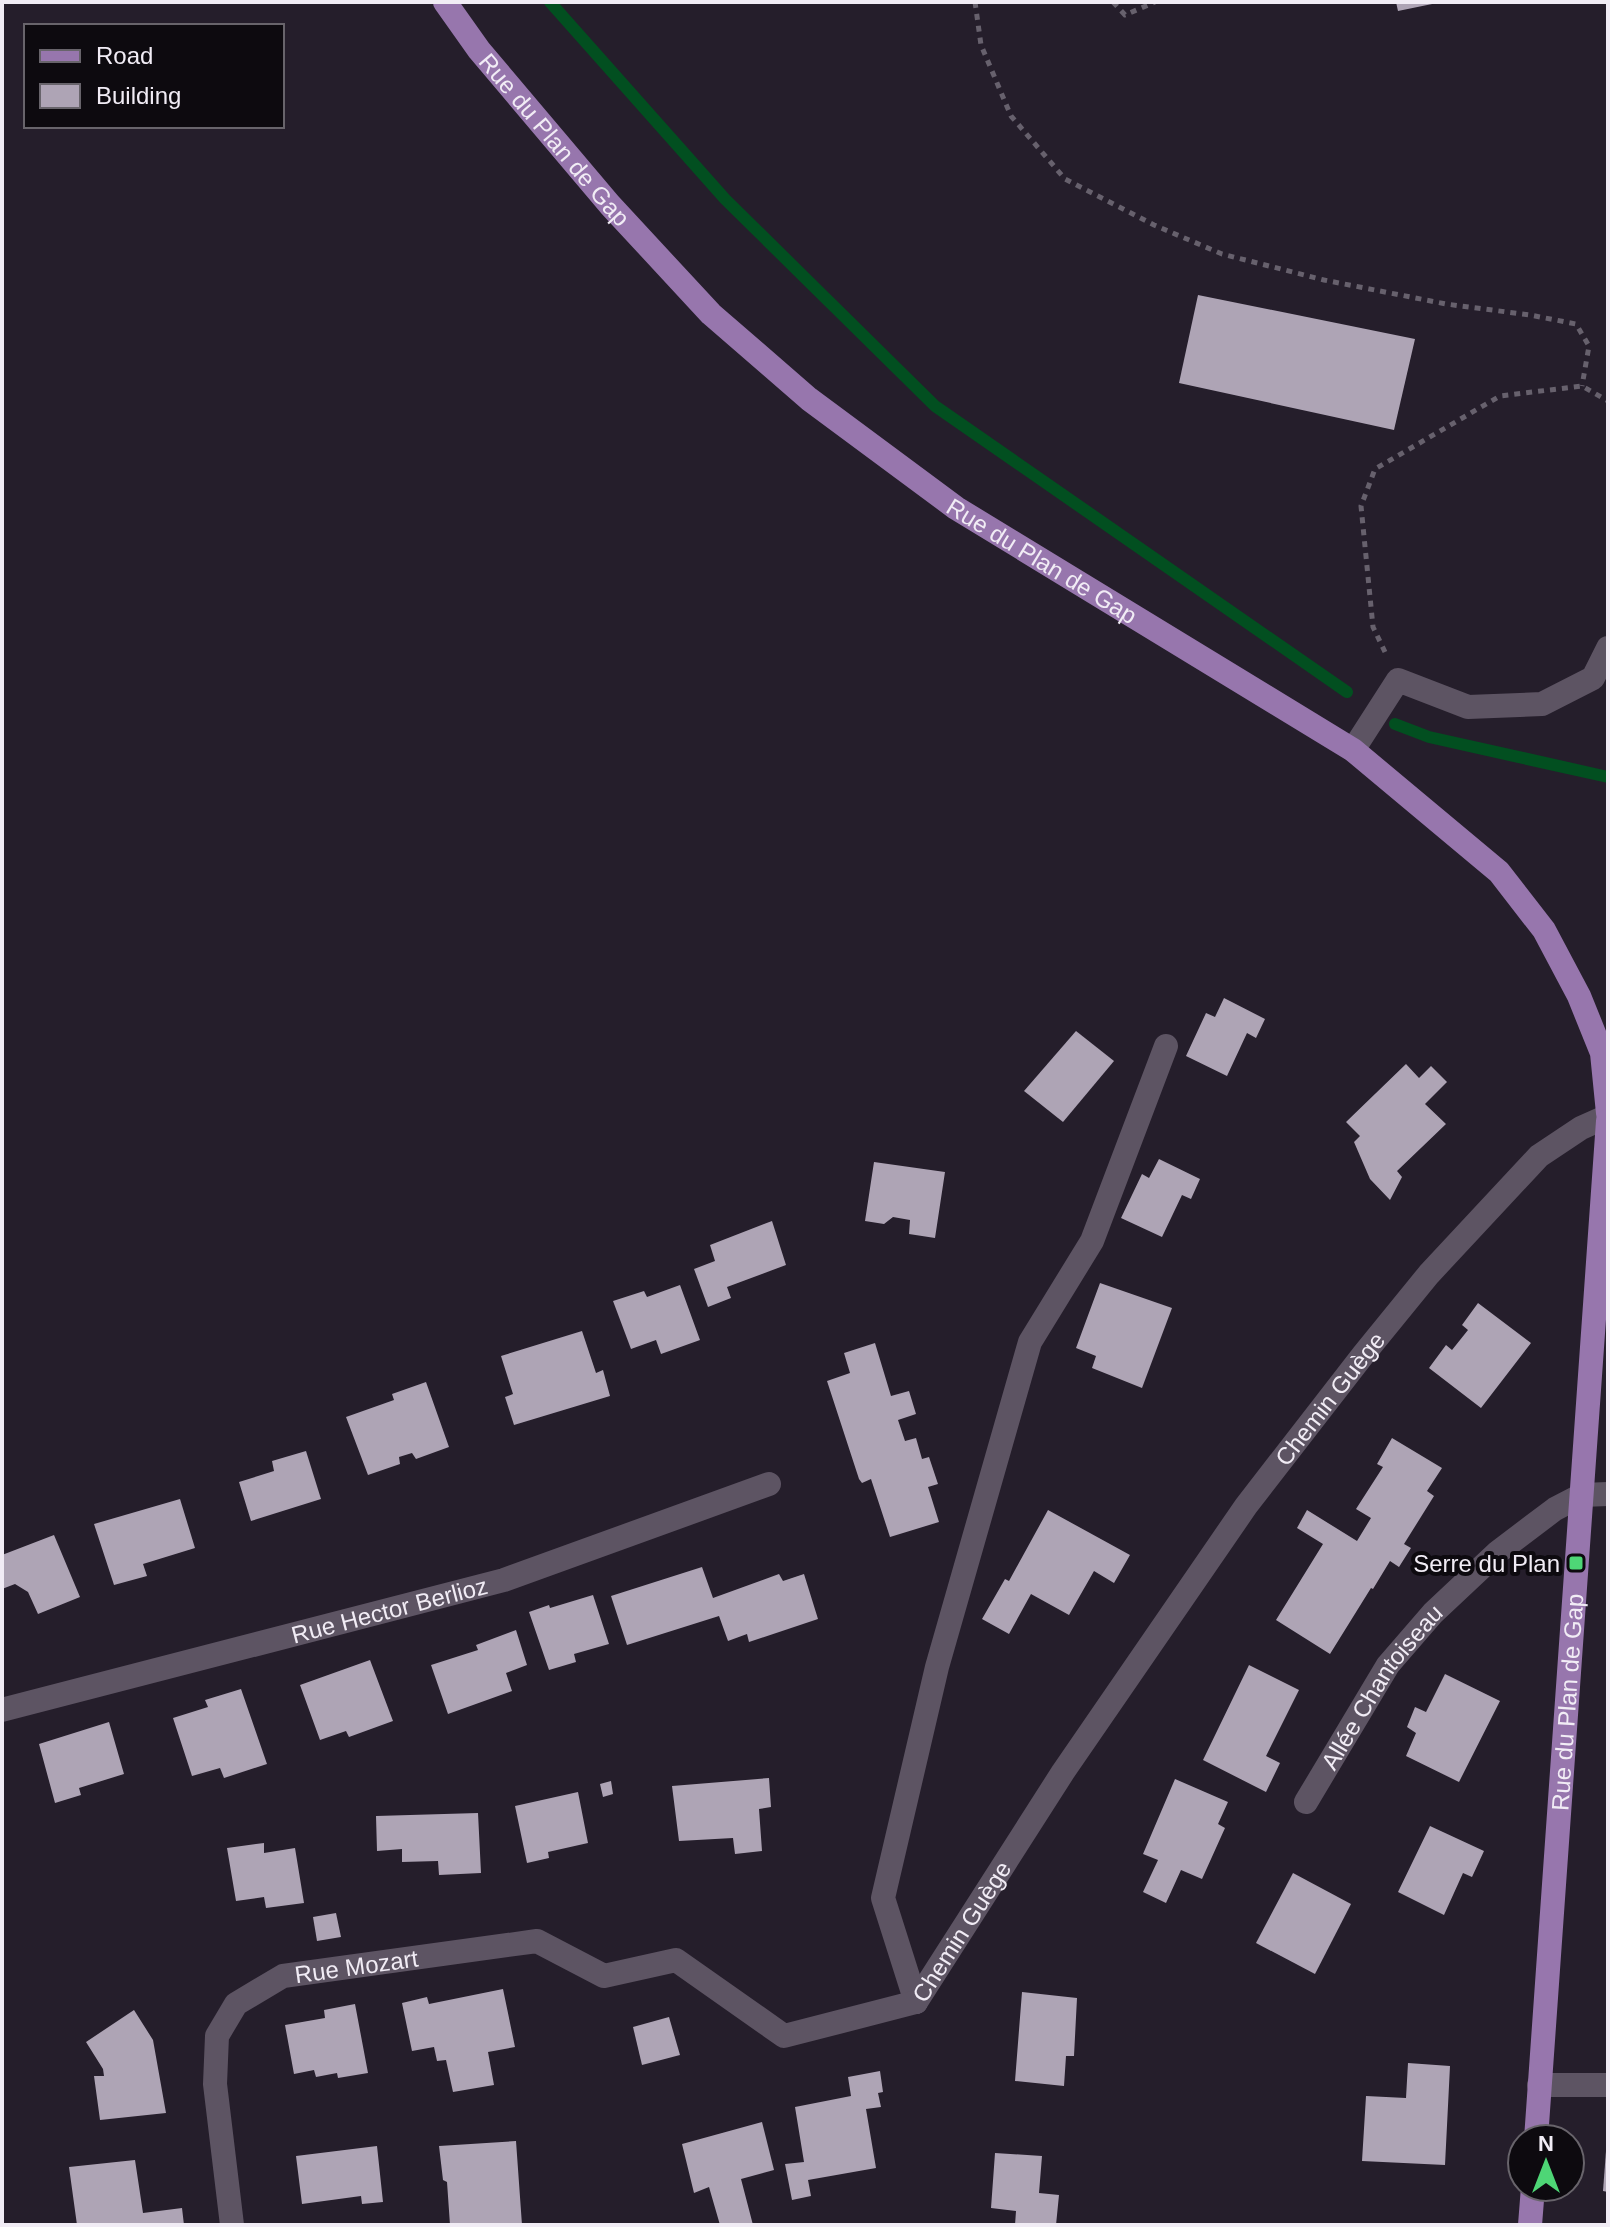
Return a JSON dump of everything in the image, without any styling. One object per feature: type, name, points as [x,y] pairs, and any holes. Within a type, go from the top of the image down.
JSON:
[{"type":"main road","name":"Rue du Plan de Gap","points":[[445,2],[479,50],[620,216],[711,314],[809,399],[956,508],[1353,750],[1499,872],[1544,930],[1579,996],[1602,1053],[1608,1117],[1537,2123]]},
{"type":"main road","points":[[1530,2225],[1532,2203]]},
{"type":"street","points":[[1353,750],[1398,680],[1468,707],[1542,704],[1593,678],[1608,648]]},
{"type":"street","name":"Chemin Guège","points":[[916,2002],[883,1898],[937,1667],[1030,1342],[1092,1241],[1166,1046]]},
{"type":"street","name":"Chemin Guège","points":[[916,2002],[1063,1772],[1228,1532],[1363,1355],[1429,1274],[1539,1156],[1581,1128],[1608,1117]]},
{"type":"street","name":"Rue Hector Berlioz","points":[[2,1710],[504,1580],[769,1484]]},
{"type":"street","points":[[1582,1495],[1608,1494]]},
{"type":"street","name":"Allée Chantoiseau","points":[[1306,1802],[1388,1665],[1433,1613],[1498,1552],[1555,1509],[1582,1495]]},
{"type":"street","name":"Rue Mozart","points":[[232,2225],[215,2084],[217,2036],[236,2004],[283,1976],[537,1941],[604,1976],[676,1960],[784,2036],[916,2002]]},
{"type":"street","points":[[1539,2085],[1608,2085]]},
{"type":"path","points":[[975,2],[981,45],[1011,116],[1065,179],[1154,225],[1222,254],[1324,280],[1446,304],[1576,324],[1589,346],[1582,386]]},
{"type":"path","points":[[1113,2],[1125,15],[1155,2]]},
{"type":"path","points":[[1398,680],[1373,627],[1361,506],[1375,469],[1500,396],[1582,386],[1608,401]]},
{"type":"building","points":[[1396,2],[1437,2],[1437,3],[1398,11]]},
{"type":"building","points":[[1198,295],[1415,339],[1394,430],[1179,383]]},
{"type":"building","points":[[1224,998],[1265,1019],[1256,1038],[1247,1033],[1227,1076],[1186,1056],[1206,1013],[1215,1017]]},
{"type":"building","points":[[1076,1031],[1114,1061],[1063,1122],[1024,1091]]},
{"type":"building","points":[[1406,1064],[1419,1078],[1431,1066],[1447,1082],[1425,1104],[1446,1124],[1397,1171],[1402,1177],[1390,1200],[1370,1179],[1354,1142],[1360,1136],[1346,1122]]},
{"type":"building","points":[[1159,1159],[1200,1179],[1191,1199],[1182,1195],[1162,1237],[1121,1218],[1142,1174],[1149,1178]]},
{"type":"building","points":[[874,1162],[945,1172],[935,1238],[909,1234],[910,1220],[893,1217],[884,1224],[865,1221]]},
{"type":"building","points":[[772,1221],[786,1265],[727,1287],[731,1298],[708,1307],[694,1269],[715,1261],[710,1245]]},
{"type":"building","points":[[1100,1283],[1172,1308],[1142,1388],[1092,1368],[1096,1356],[1076,1348]]},
{"type":"building","points":[[680,1285],[700,1340],[661,1354],[656,1340],[631,1349],[613,1301],[644,1291],[647,1297]]},
{"type":"building","points":[[1478,1303],[1531,1343],[1481,1408],[1429,1368],[1446,1345],[1452,1350],[1468,1330],[1462,1325]]},
{"type":"building","points":[[582,1331],[596,1373],[603,1370],[610,1396],[514,1425],[505,1397],[513,1394],[501,1356]]},
{"type":"building","points":[[875,1343],[891,1396],[909,1391],[916,1414],[898,1420],[905,1441],[916,1438],[922,1459],[929,1457],[938,1484],[928,1487],[939,1522],[890,1537],[871,1479],[862,1483],[859,1479],[827,1381],[850,1373],[844,1353]]},
{"type":"building","points":[[426,1382],[449,1447],[416,1459],[412,1453],[399,1457],[400,1464],[368,1475],[346,1417],[394,1400],[392,1394]]},
{"type":"building","points":[[1392,1438],[1442,1468],[1427,1491],[1434,1496],[1404,1544],[1411,1548],[1399,1567],[1390,1561],[1330,1654],[1276,1620],[1323,1544],[1297,1528],[1307,1510],[1357,1541],[1371,1518],[1356,1509],[1383,1467],[1377,1464]]},
{"type":"building","points":[[306,1451],[321,1499],[251,1521],[239,1482],[274,1471],[272,1461]]},
{"type":"building","points":[[180,1499],[195,1548],[143,1564],[147,1576],[114,1585],[94,1524]]},
{"type":"building","points":[[1048,1510],[1130,1555],[1114,1583],[1094,1571],[1069,1615],[1031,1594],[1009,1634],[982,1619],[1005,1579],[1009,1581]]},
{"type":"building","points":[[54,1535],[80,1597],[38,1614],[28,1592],[15,1584],[2,1589],[2,1555]]},
{"type":"building","points":[[702,1567],[713,1598],[779,1574],[783,1581],[804,1574],[818,1619],[749,1642],[747,1634],[728,1641],[719,1616],[627,1645],[611,1596]]},
{"type":"building","points":[[593,1595],[609,1644],[574,1654],[576,1662],[549,1670],[529,1612]]},
{"type":"building","points":[[516,1630],[527,1665],[506,1673],[512,1691],[448,1714],[431,1665],[478,1650],[476,1645]]},
{"type":"building","points":[[370,1660],[393,1721],[349,1737],[346,1731],[320,1740],[300,1685]]},
{"type":"building","points":[[1249,1665],[1299,1690],[1266,1756],[1280,1763],[1266,1792],[1203,1760]]},
{"type":"building","points":[[1445,1674],[1500,1701],[1459,1782],[1406,1756],[1416,1733],[1407,1727],[1415,1707],[1426,1712]]},
{"type":"building","points":[[241,1689],[267,1764],[224,1778],[220,1768],[192,1776],[173,1718],[208,1707],[205,1700]]},
{"type":"building","points":[[109,1722],[124,1774],[79,1788],[81,1795],[55,1803],[39,1744]]},
{"type":"building","points":[[769,1778],[771,1807],[759,1809],[762,1851],[735,1854],[733,1838],[679,1841],[672,1786]]},
{"type":"building","points":[[1175,1779],[1228,1802],[1218,1824],[1225,1828],[1202,1879],[1181,1870],[1166,1903],[1143,1892],[1158,1860],[1143,1854]]},
{"type":"building","points":[[611,1781],[613,1794],[603,1797],[600,1784]]},
{"type":"building","points":[[578,1792],[588,1843],[548,1852],[549,1858],[527,1863],[515,1806]]},
{"type":"building","points":[[478,1813],[481,1873],[439,1875],[438,1861],[402,1862],[402,1849],[377,1851],[376,1816]]},
{"type":"building","points":[[1430,1826],[1484,1851],[1472,1877],[1463,1873],[1444,1915],[1398,1892]]},
{"type":"building","points":[[264,1843],[264,1853],[295,1848],[304,1903],[266,1908],[264,1897],[236,1901],[227,1848]]},
{"type":"building","points":[[1293,1873],[1351,1904],[1315,1974],[1256,1943]]},
{"type":"building","points":[[336,1913],[341,1937],[317,1941],[313,1917]]},
{"type":"building","points":[[503,1989],[515,2047],[488,2052],[494,2085],[453,2092],[446,2060],[437,2061],[434,2047],[412,2051],[402,2003],[427,1997],[429,2004]]},
{"type":"building","points":[[1022,1992],[1077,1998],[1074,2056],[1066,2056],[1064,2086],[1015,2081]]},
{"type":"building","points":[[355,2004],[368,2073],[338,2078],[337,2073],[316,2077],[314,2070],[294,2074],[285,2025],[325,2018],[324,2010]]},
{"type":"building","points":[[134,2010],[153,2040],[166,2113],[100,2120],[94,2076],[104,2076],[103,2069],[86,2042]]},
{"type":"building","points":[[669,2017],[680,2055],[642,2065],[633,2027]]},
{"type":"building","points":[[1408,2063],[1450,2066],[1445,2165],[1362,2161],[1366,2096],[1406,2098]]},
{"type":"building","points":[[880,2071],[883,2092],[878,2093],[881,2107],[866,2109],[876,2168],[808,2180],[811,2196],[792,2200],[785,2164],[804,2162],[795,2107],[851,2096],[848,2077]]},
{"type":"building","points":[[762,2122],[774,2170],[741,2179],[753,2225],[720,2225],[709,2187],[694,2193],[682,2144]]},
{"type":"building","points":[[516,2141],[522,2225],[450,2225],[447,2182],[443,2180],[439,2146]]},
{"type":"building","points":[[377,2146],[383,2202],[362,2204],[361,2196],[302,2204],[296,2156]]},
{"type":"building","points":[[1608,2151],[1608,2192],[1603,2191]]},
{"type":"building","points":[[995,2153],[1042,2156],[1039,2193],[1059,2195],[1056,2225],[1015,2225],[1016,2211],[991,2208]]},
{"type":"building","points":[[135,2160],[143,2213],[182,2208],[184,2225],[77,2225],[69,2167]]},
{"type":"waterway","points":[[550,2],[725,199],[935,406],[1347,692]]},
{"type":"waterway","points":[[1395,724],[1429,737],[1608,777]]},
{"type":"place","name":"Serre du Plan","points":[[1576,1563]]}]
